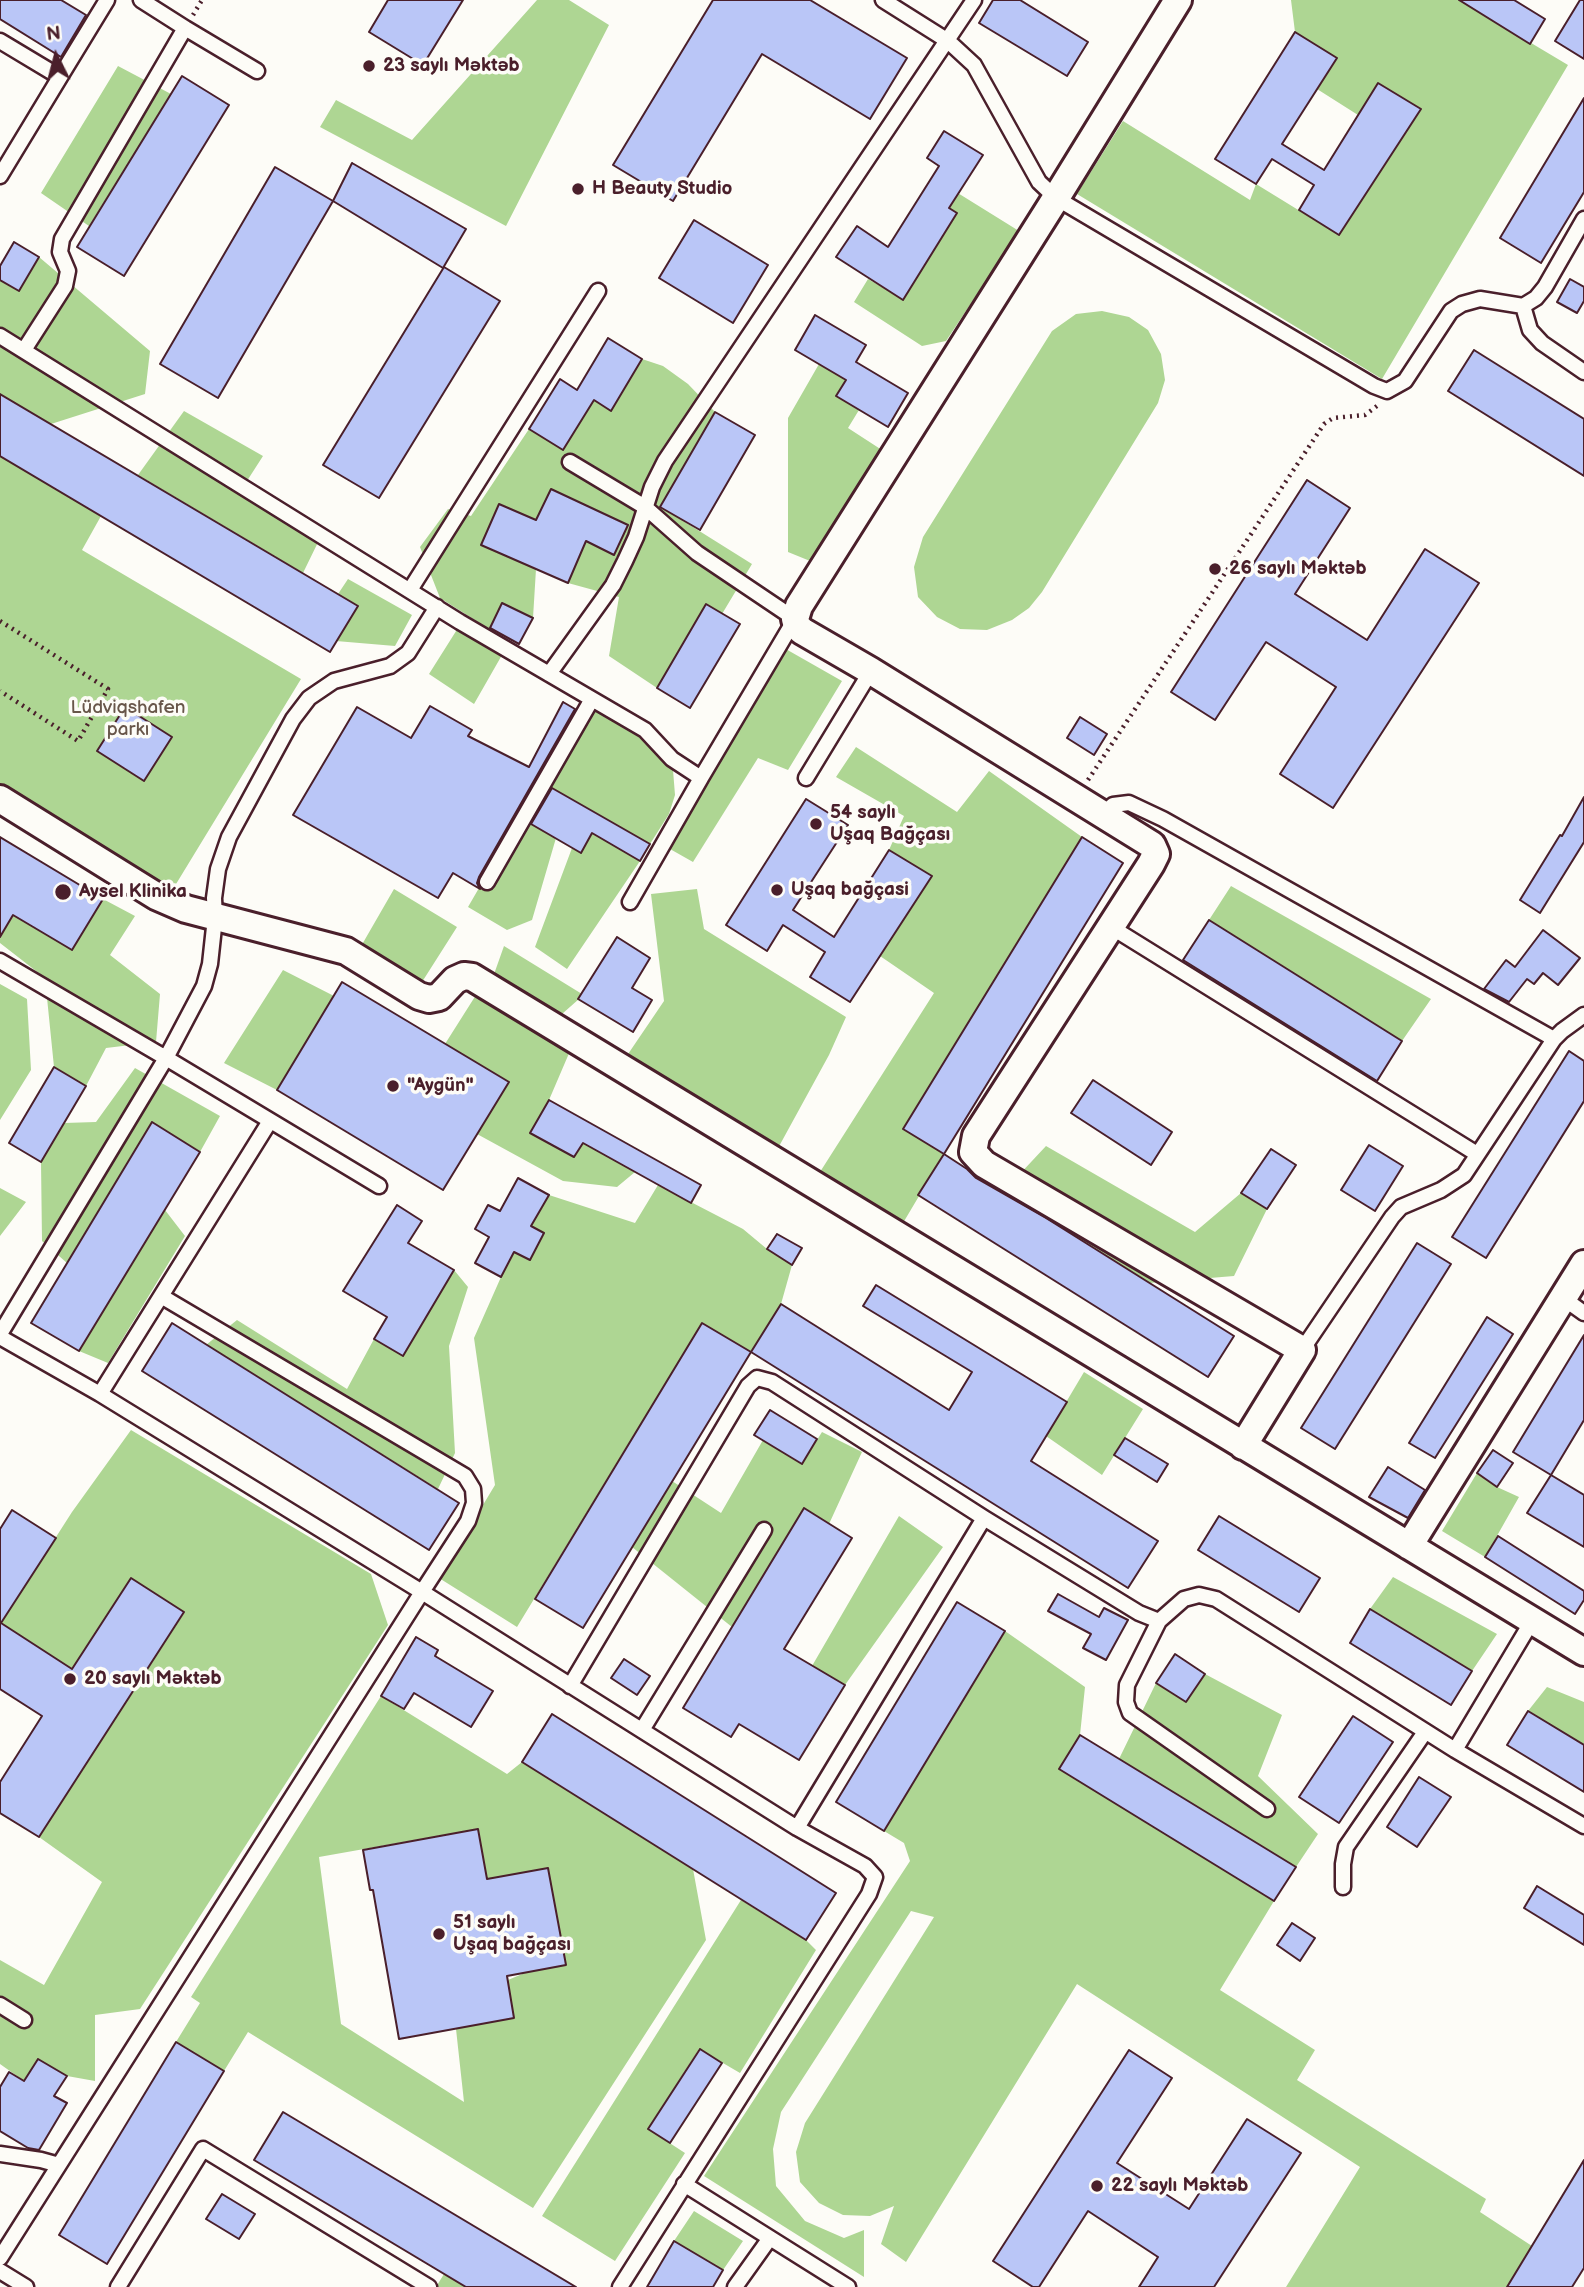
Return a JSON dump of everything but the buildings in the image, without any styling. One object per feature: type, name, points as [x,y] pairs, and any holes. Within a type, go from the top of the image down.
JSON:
[{"type":"street","points":[[1178,0],[799,606],[795,619],[802,631],[1152,845],[1156,854],[976,1136],[973,1152],[984,1164],[1303,1350],[1243,1446]]},
{"type":"street","points":[[0,799],[156,896],[186,909],[346,951],[419,996],[429,999],[439,997],[455,980],[464,976],[472,977],[1584,1652]]},
{"type":"street","points":[[1409,1546],[1573,1305],[1584,1264]]},
{"type":"lane","points":[[0,176],[107,0]]},
{"type":"lane","points":[[141,0],[257,71]]},
{"type":"lane","points":[[883,0],[948,41],[974,65],[1039,182],[1056,198],[1374,386],[1387,391],[1405,380],[1451,311],[1462,303],[1480,299],[1523,306],[1536,298],[1545,288],[1584,219]]},
{"type":"lane","points":[[550,674],[613,585],[636,537],[652,487],[665,461],[974,0]]},
{"type":"lane","points":[[24,350],[65,286],[68,271],[60,252],[62,239],[186,28]]},
{"type":"lane","points":[[0,41],[60,77]]},
{"type":"lane","points":[[410,590],[598,291]]},
{"type":"lane","points":[[1523,306],[1530,330],[1542,343],[1584,372]]},
{"type":"lane","points":[[0,336],[437,607],[645,730],[672,759],[701,778]]},
{"type":"lane","points":[[570,462],[645,507],[697,553],[795,619],[630,902]]},
{"type":"lane","points":[[437,607],[408,653],[390,666],[334,681],[309,698],[293,719],[229,837],[218,869],[210,964],[204,986],[166,1058],[0,1335],[422,1592],[797,1828],[865,1866],[875,1877],[869,1894],[621,2287]]},
{"type":"lane","points":[[806,778],[870,671]]},
{"type":"lane","points":[[487,882],[592,699]]},
{"type":"lane","points":[[1103,814],[1113,804],[1129,803],[1163,819],[1554,1039]]},
{"type":"lane","points":[[1111,927],[1477,1154]]},
{"type":"lane","points":[[0,961],[379,1186]]},
{"type":"lane","points":[[1303,1350],[1392,1216],[1401,1207],[1441,1190],[1464,1175],[1554,1039],[1584,1015]]},
{"type":"lane","points":[[100,1394],[270,1121]]},
{"type":"lane","points":[[0,2258],[468,1521],[474,1503],[473,1489],[465,1476],[161,1296]]},
{"type":"lane","points":[[570,1686],[748,1385],[757,1378],[772,1382],[1139,1614],[1159,1622]]},
{"type":"lane","points":[[797,1828],[985,1518]]},
{"type":"lane","points":[[642,1730],[764,1530]]},
{"type":"lane","points":[[1267,1809],[1130,1713],[1126,1702],[1127,1685],[1159,1622],[1184,1599],[1199,1595],[1216,1599],[1455,1750],[1584,1826]]},
{"type":"lane","points":[[1455,1750],[1532,1621]]},
{"type":"lane","points":[[1343,1887],[1346,1847],[1425,1731]]},
{"type":"lane","points":[[0,2005],[24,2020]]},
{"type":"lane","points":[[118,2287],[203,2149],[429,2287]]},
{"type":"lane","points":[[0,2154],[59,2165]]},
{"type":"lane","points":[[684,2184],[842,2285]]},
{"type":"lane","points":[[735,2287],[770,2238]]},
{"type":"lane","points":[[0,2271],[26,2287]]},
{"type":"path","points":[[1076,798],[1324,424],[1333,418],[1365,415],[1375,409],[1387,391]]},
{"type":"path","points":[[0,621],[108,689],[78,741],[0,691]]},
{"type":"green space","points":[[537,0],[569,0],[609,25],[506,226],[320,127],[336,100],[412,140]]},
{"type":"green space","points":[[1291,0],[1459,0],[1568,65],[1382,379],[1077,194],[1123,121],[1250,200],[1256,184],[1339,235],[1420,110],[1358,115],[1317,89],[1337,58],[1295,32]]},
{"type":"green space","points":[[118,66],[171,94],[89,226],[41,193]]},
{"type":"green space","points":[[932,177],[1019,231],[946,341],[922,346],[854,302],[868,279],[903,299],[957,213],[923,191]]},
{"type":"green space","points":[[39,257],[150,351],[145,394],[51,424],[0,394],[0,280],[19,291]]},
{"type":"green space","points":[[1102,311],[1129,317],[1148,330],[1161,354],[1165,380],[1158,403],[1042,592],[1029,608],[1012,620],[987,630],[960,629],[937,617],[918,597],[914,567],[923,537],[1052,331],[1076,314]]},
{"type":"green space","points":[[642,359],[663,366],[688,384],[715,412],[661,507],[752,564],[722,614],[706,605],[657,688],[609,656],[619,597],[568,583],[586,541],[614,555],[628,525],[551,489],[536,520],[499,504],[481,545],[536,569],[533,618],[503,603],[489,629],[440,598],[420,547],[448,509],[471,516],[529,429],[563,450],[594,400],[611,410]]},
{"type":"green space","points":[[819,364],[846,380],[836,396],[859,410],[848,428],[885,452],[815,563],[788,552],[788,418]]},
{"type":"green space","points":[[184,411],[263,456],[245,484],[323,532],[303,573],[138,475]]},
{"type":"green space","name":"Lüdviqshafen parkı","points":[[0,456],[101,516],[82,550],[301,679],[173,889],[0,784]]},
{"type":"green space","points":[[348,579],[412,615],[395,646],[336,641],[357,606],[338,594]]},
{"type":"green space","points":[[458,628],[502,655],[474,704],[429,674]]},
{"type":"green space","points":[[784,648],[842,681],[788,770],[758,758],[693,862],[670,849]]},
{"type":"green space","points":[[585,705],[649,740],[663,753],[673,770],[675,795],[669,814],[650,844],[563,794],[556,838],[532,920],[507,930],[468,907]]},
{"type":"green space","points":[[856,747],[957,812],[989,771],[1082,837],[903,1129],[944,1154],[903,1223],[820,1172],[934,993],[880,956],[931,876],[889,850],[904,816],[836,777]]},
{"type":"green space","points":[[592,833],[640,861],[567,969],[535,947],[572,848],[581,852]]},
{"type":"green space","points":[[1231,886],[1431,999],[1402,1041],[1209,920]]},
{"type":"green space","points":[[394,889],[457,927],[422,982],[360,948]]},
{"type":"green space","points":[[697,889],[704,929],[846,1017],[829,1055],[777,1150],[624,1060],[664,1001],[651,894]]},
{"type":"green space","points":[[26,893],[24,921],[72,950],[103,899],[135,916],[110,955],[160,994],[156,1042],[106,1048],[86,1086],[54,1067],[45,978],[0,943],[0,915],[10,920]]},
{"type":"green space","points":[[504,946],[582,994],[579,999],[562,1014],[493,977]]},
{"type":"green space","points":[[283,970],[334,996],[277,1090],[224,1063]]},
{"type":"green space","points":[[0,984],[27,999],[31,1070],[0,1120]]},
{"type":"green space","points":[[476,995],[570,1051],[549,1100],[530,1133],[574,1157],[594,1125],[605,1131],[595,1149],[635,1172],[617,1187],[563,1181],[477,1134],[508,1082],[445,1044]]},
{"type":"green space","points":[[135,1068],[220,1116],[200,1152],[152,1123],[67,1263],[42,1241],[41,1162],[64,1123],[96,1122]]},
{"type":"green space","points":[[1046,1146],[1195,1232],[1241,1193],[1267,1209],[1234,1276],[1149,1283],[1003,1192]]},
{"type":"green space","points":[[658,1185],[743,1229],[792,1265],[781,1304],[751,1352],[702,1323],[517,1627],[439,1578],[495,1485],[474,1338],[514,1252],[530,1259],[544,1233],[531,1226],[549,1195],[635,1223]]},
{"type":"green space","points":[[0,1188],[26,1202],[0,1236]]},
{"type":"green space","points":[[165,1210],[185,1236],[108,1363],[79,1351]]},
{"type":"green space","points":[[454,1270],[468,1287],[449,1346],[455,1453],[438,1489],[206,1345],[237,1320],[347,1389],[374,1339],[403,1356]]},
{"type":"green space","points":[[1084,1372],[1143,1409],[1102,1475],[1046,1436]]},
{"type":"green space","points":[[131,1430],[371,1574],[388,1625],[140,2009],[95,2015],[95,2081],[67,2076],[38,2059],[24,2081],[0,2064],[0,1960],[44,1985],[102,1882],[39,1837],[184,1613],[130,1579],[72,1669],[1,1623],[72,1512]]},
{"type":"green space","points":[[822,1432],[862,1452],[829,1524],[804,1509],[732,1627],[632,1547],[672,1481],[721,1513],[763,1440],[802,1464]]},
{"type":"green space","points":[[1477,1473],[1497,1487],[1519,1497],[1485,1557],[1442,1531]]},
{"type":"green space","points":[[899,1516],[943,1547],[845,1685],[812,1666]]},
{"type":"green space","points":[[1393,1577],[1497,1634],[1472,1671],[1370,1609]]},
{"type":"green space","points":[[1005,1631],[1085,1687],[1080,1735],[1059,1769],[1274,1901],[1220,1990],[1315,2050],[1297,2080],[1486,2199],[1480,2212],[1532,2246],[1507,2287],[1286,2287],[1360,2167],[1077,1984],[906,2262],[881,2244],[894,2206],[870,2216],[843,2215],[819,2203],[800,2182],[796,2152],[805,2123],[934,1917],[911,1911],[781,2112],[773,2149],[776,2186],[805,2221],[844,2238],[864,2230],[864,2277],[704,2176],[910,1861],[904,1843],[884,1831]]},
{"type":"green space","points":[[1205,1674],[1282,1715],[1258,1776],[1318,1834],[1296,1867],[1119,1759],[1156,1683],[1186,1702]]},
{"type":"green space","points":[[1547,1687],[1584,1702],[1584,1745],[1528,1711]]},
{"type":"green space","points":[[381,1696],[507,1774],[522,1762],[693,1869],[706,1940],[533,2208],[248,2032],[224,2071],[176,2042],[200,2003],[191,1997]],"holes":[[[477,1829],[485,1870],[446,1908],[508,1875],[548,1868],[566,1965],[527,1972],[508,1980],[514,2018],[456,2029],[464,2102],[341,2024],[319,1857]]]},
{"type":"green space","points":[[741,1900],[806,1940],[816,1950],[740,2073],[699,2049],[648,2129],[685,2153],[615,2261],[542,2216]]},
{"type":"green space","points":[[694,2211],[743,2241],[723,2270],[674,2241]]},
{"type":"green space","points":[[444,2274],[466,2287],[436,2287]]},
{"type":"place","name":"23 saylı Məktəb","points":[[369,66]]},
{"type":"place","name":"H Beauty Studio","points":[[578,189]]},
{"type":"place","name":"26 saylı Məktəb","points":[[1215,569]]},
{"type":"place","name":"54 saylı Uşaq Bağçası","points":[[816,824]]},
{"type":"place","name":"Uşaq bağçasi","points":[[777,890]]},
{"type":"place","name":"Aysel Klinika","points":[[63,892]]},
{"type":"place","name":"\"Aygün\"","points":[[393,1086]]},
{"type":"place","name":"20 saylı Məktəb","points":[[70,1679]]},
{"type":"place","name":"51 saylı Uşaq bağçası","points":[[439,1934]]},
{"type":"place","name":"22 saylı Məktəb","points":[[1097,2186]]}]
